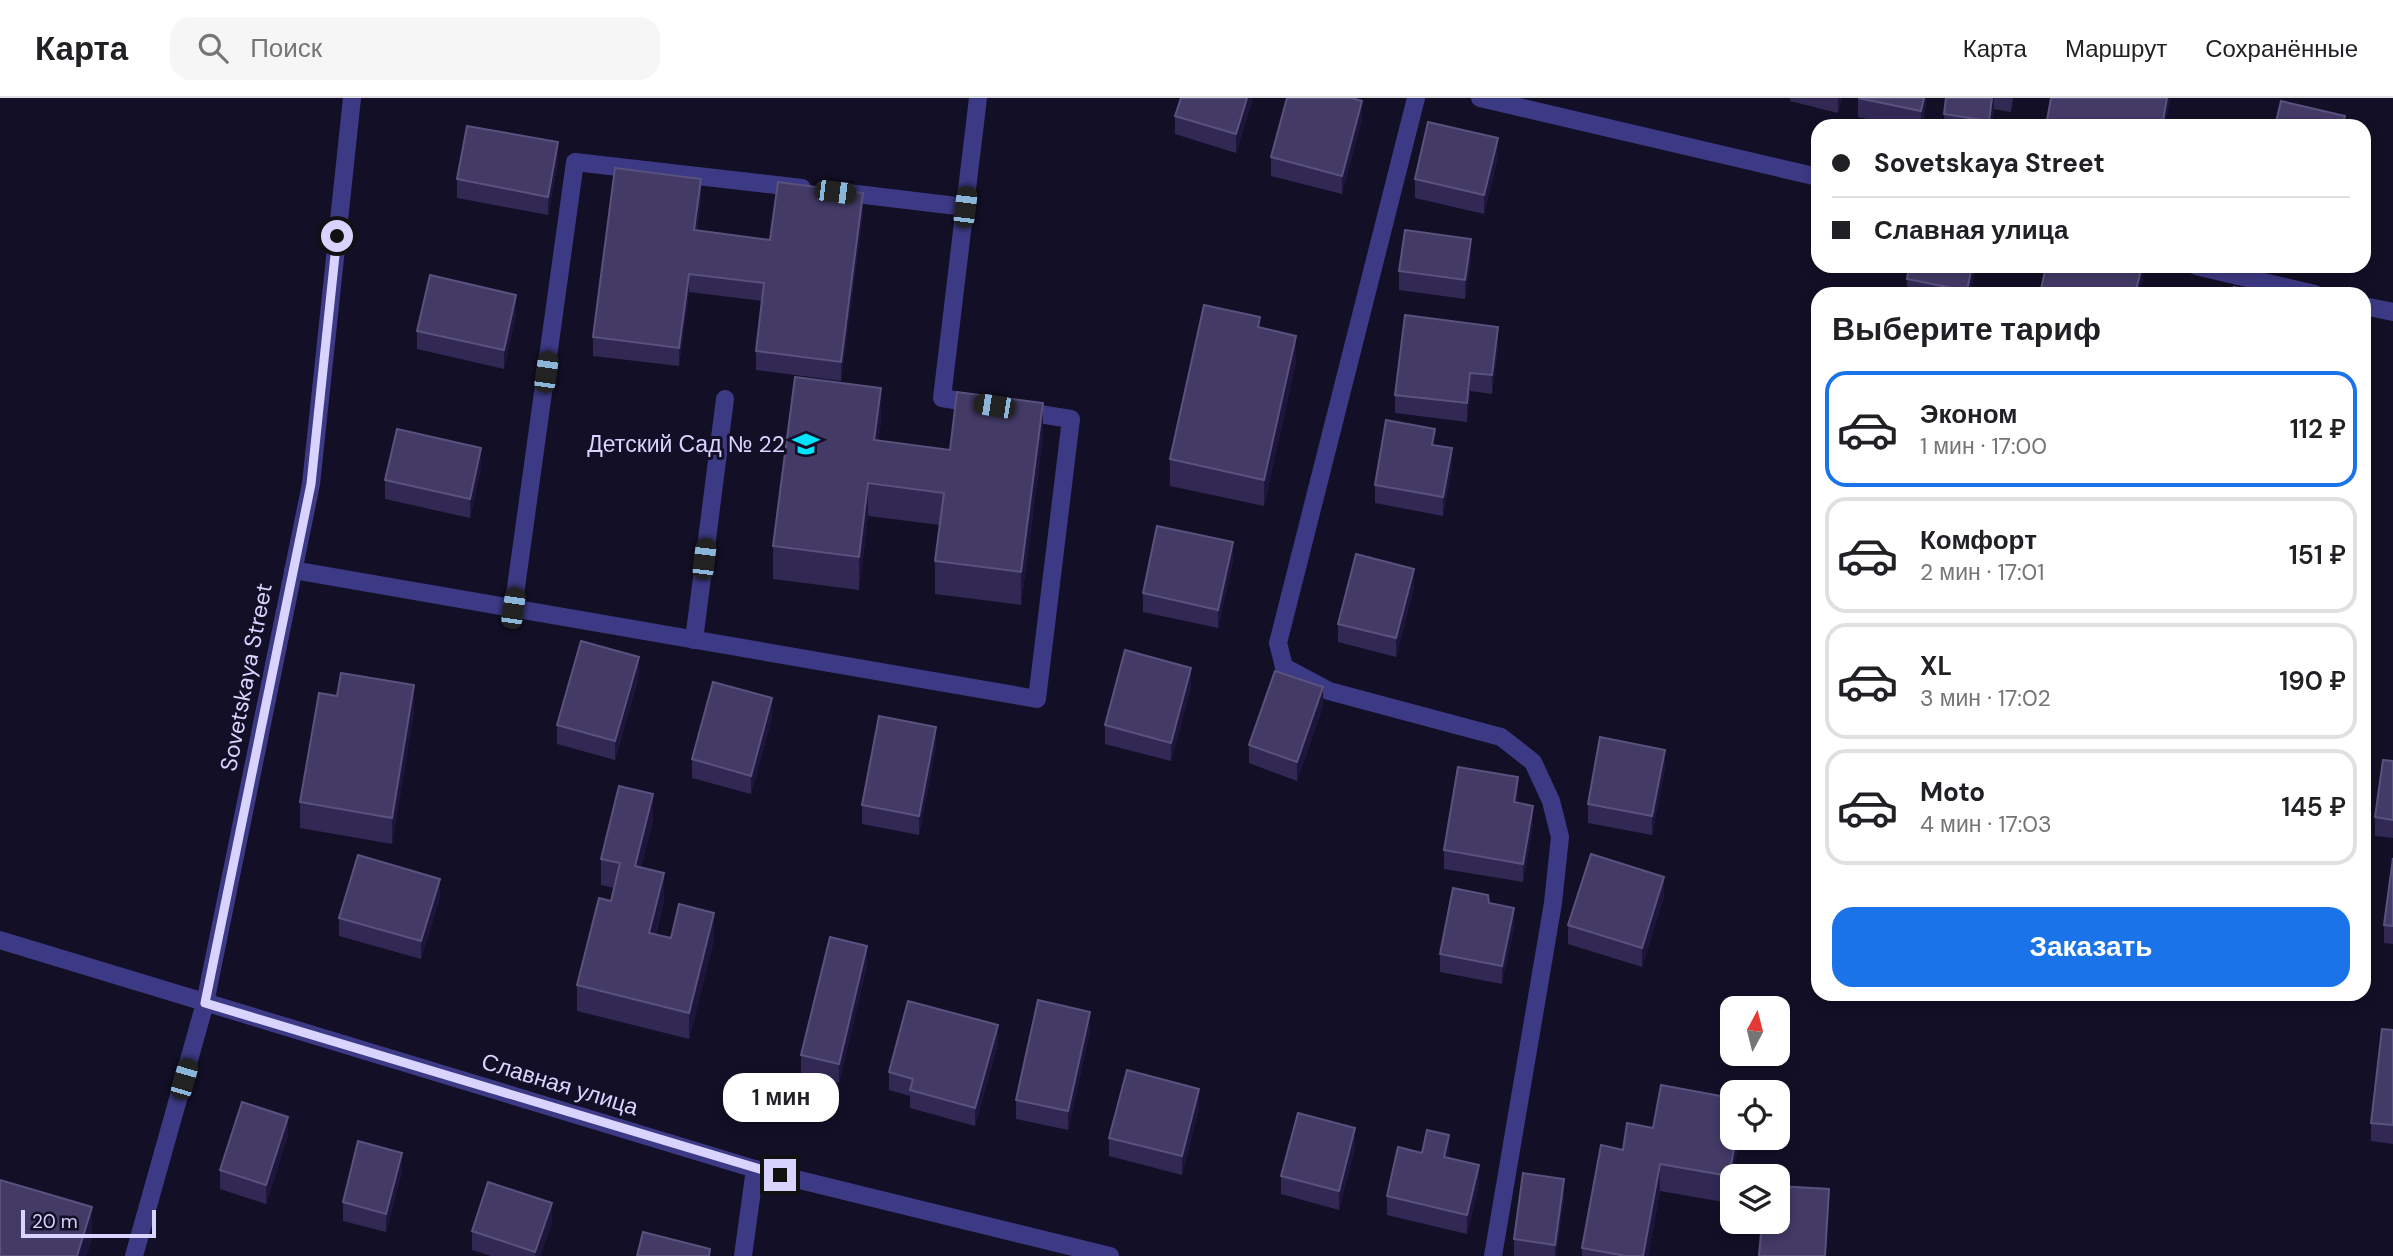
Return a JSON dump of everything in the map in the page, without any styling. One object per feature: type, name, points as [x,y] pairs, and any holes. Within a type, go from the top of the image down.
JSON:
[{"type":"street","name":"Sovetskaya Street","points":[[134,1256],[205,1003],[311,484],[352,98]]},
{"type":"street","points":[[293,570],[1037,699],[1071,419],[942,398],[978,98]]},
{"type":"street","points":[[1416,98],[1278,643],[1284,667],[1329,691],[1501,737],[1533,762],[1551,801],[1560,837],[1553,903],[1493,1256]]},
{"type":"street","points":[[1480,98],[1811,175]]},
{"type":"street","points":[[513,608],[575,162],[965,207]]},
{"type":"street","points":[[2226,273],[2285,287]]},
{"type":"street","points":[[2371,307],[2393,312]]},
{"type":"street","points":[[694,640],[725,398]]},
{"type":"street","name":"Славная улица","points":[[0,940],[755,1169],[1110,1256]]},
{"type":"street","points":[[743,1256],[755,1169]]},
{"type":"building","points":[[1181,98],[1247,98],[1236,134],[1175,116]]},
{"type":"building","points":[[1287,98],[1352,98],[1362,101],[1342,176],[1271,157]]},
{"type":"building","points":[[1858,98],[1924,98],[1921,111]]},
{"type":"building","points":[[1946,98],[1992,98],[1989,119],[1944,114]]},
{"type":"building","points":[[2051,98],[2167,98],[2163,119],[2047,119]]},
{"type":"building","points":[[2281,101],[2345,116],[2344,119],[2277,119]]},
{"type":"building","points":[[1428,122],[1498,138],[1484,195],[1415,179]]},
{"type":"building","points":[[467,126],[558,142],[548,197],[457,179]]},
{"type":"building","points":[[615,168],[701,179],[694,230],[770,240],[778,182],[863,193],[841,362],[756,351],[764,283],[689,274],[679,348],[593,337]]},
{"type":"building","points":[[1405,230],[1471,239],[1465,280],[1399,271]]},
{"type":"building","points":[[1908,273],[1971,273],[1968,287],[1947,287],[1907,279]]},
{"type":"building","points":[[2044,273],[2140,273],[2137,287],[2042,287]]},
{"type":"building","points":[[430,275],[516,295],[504,350],[417,331]]},
{"type":"building","points":[[1204,305],[1260,317],[1258,327],[1296,336],[1264,480],[1170,459]]},
{"type":"building","points":[[1405,315],[1498,327],[1492,375],[1470,373],[1467,403],[1395,395]]},
{"type":"building","points":[[795,377],[881,388],[874,440],[950,450],[957,392],[1043,403],[1021,572],[935,561],[944,493],[868,483],[859,557],[773,546]]},
{"type":"building","points":[[1386,420],[1435,429],[1432,445],[1452,448],[1443,497],[1375,485]]},
{"type":"building","points":[[397,429],[481,448],[470,499],[385,480]]},
{"type":"building","points":[[1157,526],[1233,542],[1218,610],[1143,593]]},
{"type":"building","points":[[1356,554],[1414,569],[1396,638],[1338,624]]},
{"type":"building","points":[[581,641],[639,657],[615,741],[557,725]]},
{"type":"building","points":[[1125,650],[1191,668],[1171,743],[1105,725]]},
{"type":"building","points":[[1275,671],[1323,687],[1297,762],[1249,745]]},
{"type":"building","points":[[341,673],[414,685],[392,818],[300,802],[319,693],[337,696]]},
{"type":"building","points":[[713,682],[772,698],[751,776],[692,759]]},
{"type":"building","points":[[879,716],[936,727],[919,816],[862,805]]},
{"type":"building","points":[[1600,737],[1665,750],[1652,816],[1588,804]]},
{"type":"building","points":[[2383,760],[2393,761],[2393,820],[2375,817]]},
{"type":"building","points":[[1458,767],[1518,777],[1514,802],[1533,806],[1523,864],[1444,850]]},
{"type":"building","points":[[619,786],[653,794],[635,866],[664,873],[649,933],[671,938],[679,904],[714,913],[689,1013],[577,985],[599,898],[611,901],[620,863],[601,859]]},
{"type":"building","points":[[1591,854],[1664,877],[1642,948],[1568,925]]},
{"type":"building","points":[[358,855],[440,879],[421,941],[339,918]]},
{"type":"building","points":[[2393,858],[2393,926],[2384,925]]},
{"type":"building","points":[[1453,888],[1488,895],[1489,903],[1514,908],[1502,966],[1440,954]]},
{"type":"building","points":[[830,937],[867,946],[839,1064],[801,1055]]},
{"type":"building","points":[[1038,1000],[1090,1012],[1068,1111],[1016,1100]]},
{"type":"building","points":[[908,1001],[998,1025],[975,1108],[910,1090],[913,1079],[889,1072]]},
{"type":"building","points":[[2382,1029],[2393,1030],[2393,1125],[2371,1123]]},
{"type":"building","points":[[1127,1070],[1199,1089],[1182,1156],[1109,1138]]},
{"type":"building","points":[[1661,1085],[1720,1096],[1720,1150],[1734,1150],[1731,1164],[1720,1164],[1720,1174],[1660,1164],[1643,1256],[1626,1256],[1582,1248],[1601,1145],[1623,1150],[1627,1123],[1653,1128]]},
{"type":"building","points":[[242,1102],[288,1117],[266,1185],[220,1170]]},
{"type":"building","points":[[1298,1113],[1355,1128],[1339,1191],[1281,1176]]},
{"type":"building","points":[[1427,1130],[1449,1135],[1444,1157],[1479,1165],[1467,1215],[1387,1196],[1398,1147],[1422,1153]]},
{"type":"building","points":[[358,1141],[402,1153],[386,1214],[343,1202]]},
{"type":"building","points":[[1523,1173],[1564,1179],[1555,1245],[1514,1239]]},
{"type":"building","points":[[0,1180],[92,1207],[77,1256],[0,1256]]},
{"type":"building","points":[[488,1182],[552,1203],[535,1252],[472,1231]]},
{"type":"building","points":[[1790,1187],[1829,1189],[1825,1256],[1759,1256],[1761,1234],[1790,1234]]},
{"type":"building","points":[[643,1232],[710,1249],[709,1256],[637,1256]]},
{"type":"place","name":"Детский Сад № 22","points":[[806,444]]},
{"type":"route","points":[[337,236],[311,484],[205,1003],[780,1175]]}]
